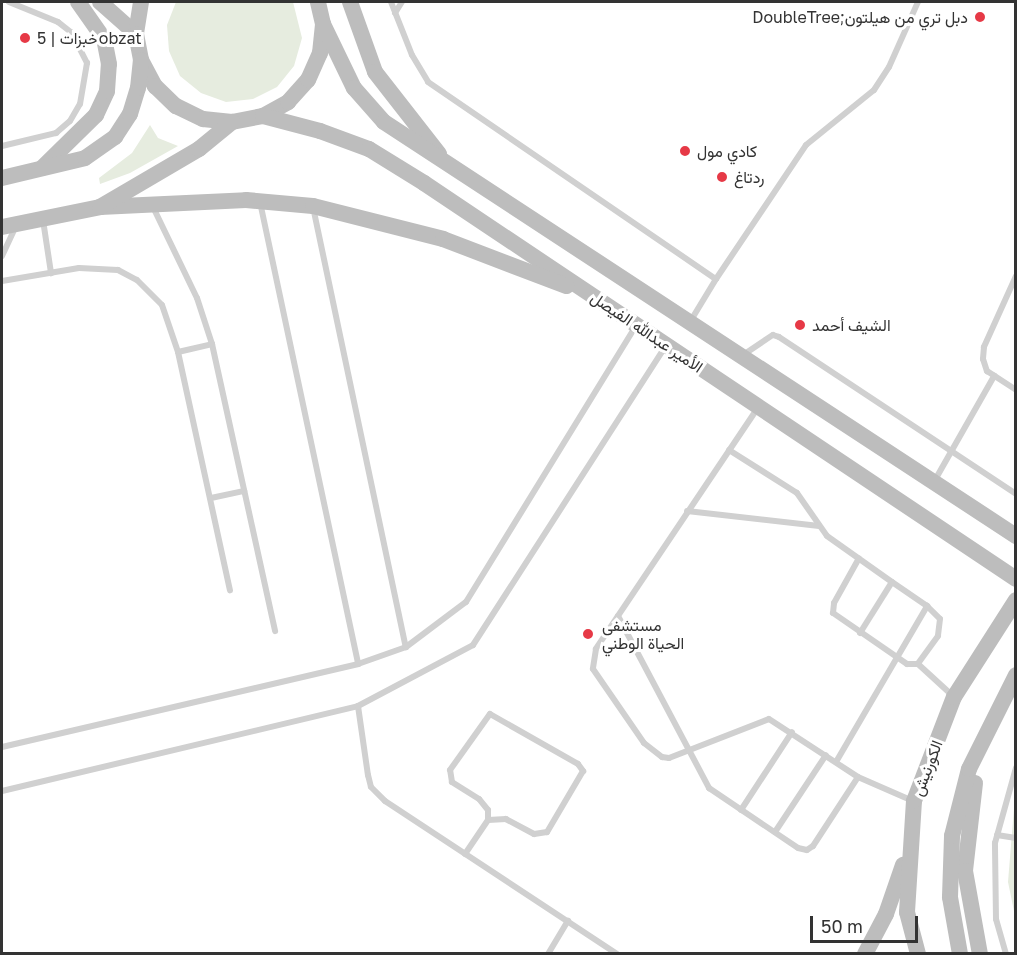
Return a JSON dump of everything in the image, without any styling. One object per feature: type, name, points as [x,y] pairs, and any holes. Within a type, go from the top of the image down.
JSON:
[{"type":"street","points":[[42,169],[96,115],[107,91],[109,64],[104,39],[78,2]]},
{"type":"street","points":[[100,2],[136,34]]},
{"type":"street","points":[[2,178],[85,158],[115,137],[130,114],[138,88],[141,60],[136,34],[141,2]]},
{"type":"street","points":[[350,2],[375,72],[447,164]]},
{"type":"street","points":[[141,60],[155,86],[176,106],[203,119],[232,122],[263,116],[288,102],[308,80],[320,53],[321,9]]},
{"type":"street","name":"الأمير عبدالله الفيصل","points":[[321,9],[354,88],[384,122],[1016,536]]},
{"type":"street","name":"الأمير عبدالله الفيصل","points":[[263,116],[320,130],[369,149],[1016,579]]},
{"type":"street","points":[[100,207],[199,149],[232,122]]},
{"type":"street","points":[[9,226],[100,207],[260,201],[313,206],[444,239],[597,299]]},
{"type":"street","name":"الكورنيش","points":[[918,954],[907,912],[908,850],[914,801],[954,697],[1016,600]]},
{"type":"street","points":[[960,954],[950,897],[952,836],[969,769],[1016,675]]},
{"type":"street","points":[[980,954],[965,871],[967,831],[991,723]]},
{"type":"street","points":[[866,954],[886,914],[908,850]]},
{"type":"lane","points":[[2,146],[56,133],[70,121],[80,104],[87,63],[72,33],[58,22],[9,2]]},
{"type":"lane","points":[[391,2],[428,81],[716,279]]},
{"type":"lane","points":[[395,13],[402,2]]},
{"type":"lane","points":[[690,322],[716,279],[806,145],[874,90],[889,67],[918,2]]},
{"type":"lane","points":[[260,201],[358,664]]},
{"type":"lane","points":[[152,204],[193,289],[212,344],[275,632]]},
{"type":"lane","points":[[313,206],[406,647]]},
{"type":"lane","points":[[43,220],[51,273]]},
{"type":"lane","points":[[2,256],[9,226]]},
{"type":"lane","points":[[2,281],[98,268],[118,270],[137,280],[162,305],[178,352],[230,590]]},
{"type":"lane","points":[[1016,276],[984,347],[987,371],[1016,390]]},
{"type":"lane","points":[[2,747],[358,664],[406,647],[466,602],[637,325]]},
{"type":"lane","points":[[740,356],[773,335],[779,337],[1016,494]]},
{"type":"lane","points":[[178,352],[212,344]]},
{"type":"lane","points":[[2,791],[358,706],[473,645],[666,345]]},
{"type":"lane","points":[[933,482],[994,376]]},
{"type":"lane","points":[[758,406],[596,649],[593,669],[653,751],[669,758],[769,719],[858,777],[914,801]]},
{"type":"lane","points":[[729,450],[797,492],[827,536],[859,558],[892,582],[927,606],[940,619],[941,628],[918,664],[913,666],[898,658],[833,613],[834,603],[859,558]]},
{"type":"lane","points":[[211,498],[244,491]]},
{"type":"lane","points":[[687,511],[819,526]]},
{"type":"lane","points":[[860,633],[892,582]]},
{"type":"lane","points":[[836,762],[927,606]]},
{"type":"lane","points":[[618,616],[702,781],[741,810],[798,848],[813,846],[858,777]]},
{"type":"lane","points":[[918,664],[954,697]]},
{"type":"lane","points":[[358,706],[371,787],[385,801],[617,954]]},
{"type":"lane","points":[[465,854],[488,820],[485,804],[452,782],[450,777],[483,719],[490,714],[578,764],[583,771],[547,831],[534,834],[506,819],[488,820]]},
{"type":"lane","points":[[741,810],[792,732]]},
{"type":"lane","points":[[776,832],[826,755]]},
{"type":"lane","points":[[1006,954],[996,919],[997,835],[1016,768]]},
{"type":"lane","points":[[997,835],[1016,838]]},
{"type":"lane","points":[[548,954],[568,921]]},
{"type":"shaded area","points":[[176,2],[293,2],[302,38],[294,66],[277,87],[253,99],[226,102],[201,93],[180,76],[169,51],[167,25]]},
{"type":"shaded area","points":[[150,125],[158,138],[178,146],[130,173],[100,184],[99,178],[132,153]]},
{"type":"shaded area","points":[[1015,796],[1015,916],[1008,882]]},
{"type":"place","name":"DoubleTree;دبل تري من هيلتون","points":[[980,17]]},
{"type":"place","name":"خبزات | 5obzat","points":[[25,38]]},
{"type":"place","name":"كادي مول","points":[[685,151]]},
{"type":"place","name":"ردتاغ","points":[[722,177]]},
{"type":"place","name":"الشيف أحمد","points":[[800,325]]},
{"type":"place","name":"مستشفى الحياة الوطني","points":[[588,634]]}]
